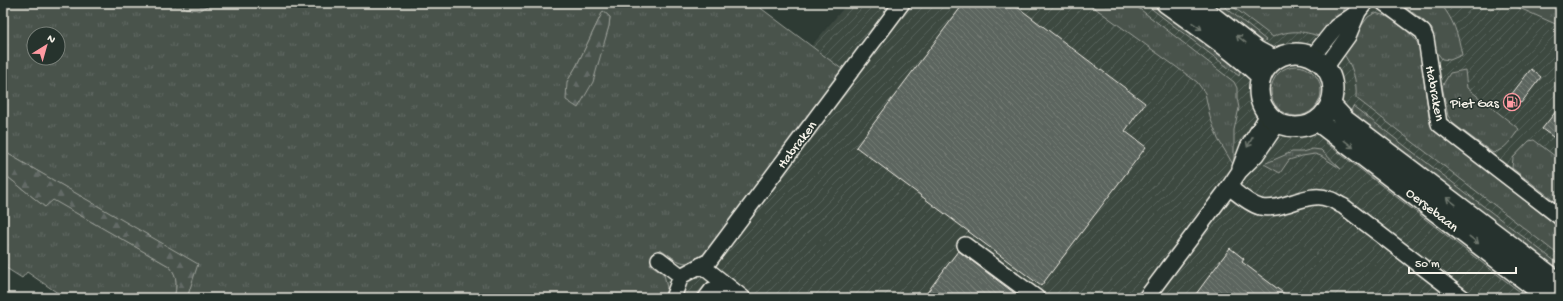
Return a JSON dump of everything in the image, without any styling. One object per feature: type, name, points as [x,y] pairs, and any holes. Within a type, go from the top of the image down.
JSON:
[{"type":"main road","points":[[1166,3],[1261,76]]},
{"type":"main road","points":[[1195,3],[1257,51],[1274,60]]},
{"type":"main road","points":[[1292,53],[1302,54],[1318,62],[1331,79],[1333,92],[1330,104],[1325,114],[1317,121],[1304,127],[1290,128],[1273,119],[1262,107],[1258,87],[1261,76],[1266,67],[1274,60],[1283,55],[1292,53]]},
{"type":"main road","name":"Oersebaan","points":[[1330,104],[1345,120],[1560,283]]},
{"type":"main road","name":"Oersebaan","points":[[1317,121],[1549,298]]},
{"type":"street","name":"Habraken","points":[[681,276],[709,260],[902,3]]},
{"type":"street","name":"Habraken","points":[[1384,3],[1423,32],[1426,39],[1439,124],[1560,217]]},
{"type":"street","points":[[1318,62],[1348,36],[1361,8]]},
{"type":"street","points":[[1146,298],[1229,187],[1238,172],[1248,147],[1273,119]]},
{"type":"street","points":[[1229,187],[1260,207],[1278,208],[1310,197],[1328,198],[1343,206],[1463,298]]},
{"type":"street","points":[[965,245],[1037,298]]},
{"type":"street","points":[[659,259],[681,276],[674,298]]},
{"type":"street","points":[[701,265],[743,298]]},
{"type":"street","points":[[706,298],[712,290],[730,288]]},
{"type":"shaded area","points":[[848,3],[1560,3],[1560,298],[610,298],[622,268]]},
{"type":"green space","points":[[3,3],[181,3],[185,8],[199,10],[214,3],[754,3],[843,70],[701,259],[694,262],[684,263],[660,249],[650,264],[664,274],[667,288],[664,298],[187,298],[197,264],[3,151]],"holes":[[[603,11],[610,17],[609,26],[601,51],[567,82],[577,65]]]},
{"type":"green space","points":[[181,3],[214,3],[199,10],[185,8]]},
{"type":"green space","points":[[1088,3],[1132,3],[1234,82],[1237,88],[1239,108],[1234,130],[1234,166],[1218,139],[1210,117],[1205,93],[1197,82]]},
{"type":"green space","points":[[1144,3],[1162,3],[1244,63],[1239,76]]},
{"type":"green space","points":[[1201,3],[1220,3],[1266,40],[1258,46]]},
{"type":"green space","points":[[1228,3],[1349,3],[1323,38],[1305,32],[1279,34],[1273,37]]},
{"type":"green space","points":[[1400,3],[1440,3],[1449,15],[1455,28],[1462,55],[1450,60],[1442,59],[1436,51],[1432,29]]},
{"type":"green space","points":[[1508,3],[1560,3],[1560,26]]},
{"type":"green space","points":[[603,11],[610,17],[609,26],[593,82],[578,108],[566,100],[567,82],[577,65]]},
{"type":"green space","points":[[1375,13],[1388,17],[1400,24],[1411,34],[1419,45],[1430,124],[1436,132],[1560,228],[1560,256],[1356,98],[1354,74],[1342,52],[1368,17]]},
{"type":"green space","points":[[1291,66],[1301,66],[1314,73],[1321,86],[1321,96],[1314,109],[1301,116],[1291,116],[1282,112],[1275,105],[1271,96],[1271,86],[1275,77],[1282,70]]},
{"type":"green space","points":[[1465,70],[1467,88],[1519,129],[1505,147],[1493,153],[1455,125],[1448,116],[1442,86],[1450,73]]},
{"type":"green space","points":[[1353,106],[1560,265],[1560,279],[1349,117]]},
{"type":"green space","points":[[1333,136],[1546,298],[1528,298],[1325,142]]},
{"type":"green space","points":[[1534,140],[1560,160],[1560,205],[1512,168],[1513,158],[1529,141]]},
{"type":"green space","points":[[1313,149],[1321,150],[1341,169],[1321,156],[1315,154],[1289,160],[1280,173],[1264,164],[1292,152],[1302,152]]},
{"type":"green space","points":[[3,151],[198,264],[187,298],[174,298],[176,281],[174,273],[169,266],[53,200],[45,207],[3,173]]},
{"type":"green space","points":[[3,173],[45,207],[52,199],[169,266],[174,273],[176,281],[174,298],[65,298],[27,272],[22,278],[3,266]]},
{"type":"building","points":[[964,3],[1012,3],[1145,103],[1125,131],[1146,147],[1041,286],[856,147]]},
{"type":"building","points":[[1531,69],[1541,77],[1521,103],[1511,95]]},
{"type":"building","points":[[1560,106],[1560,142],[1542,129]]},
{"type":"building","points":[[1230,248],[1244,259],[1242,262],[1290,298],[1193,298]]},
{"type":"building","points":[[958,251],[960,252],[1021,298],[923,298]]},
{"type":"place","name":"Piet Gas","points":[[1512,102]]}]
